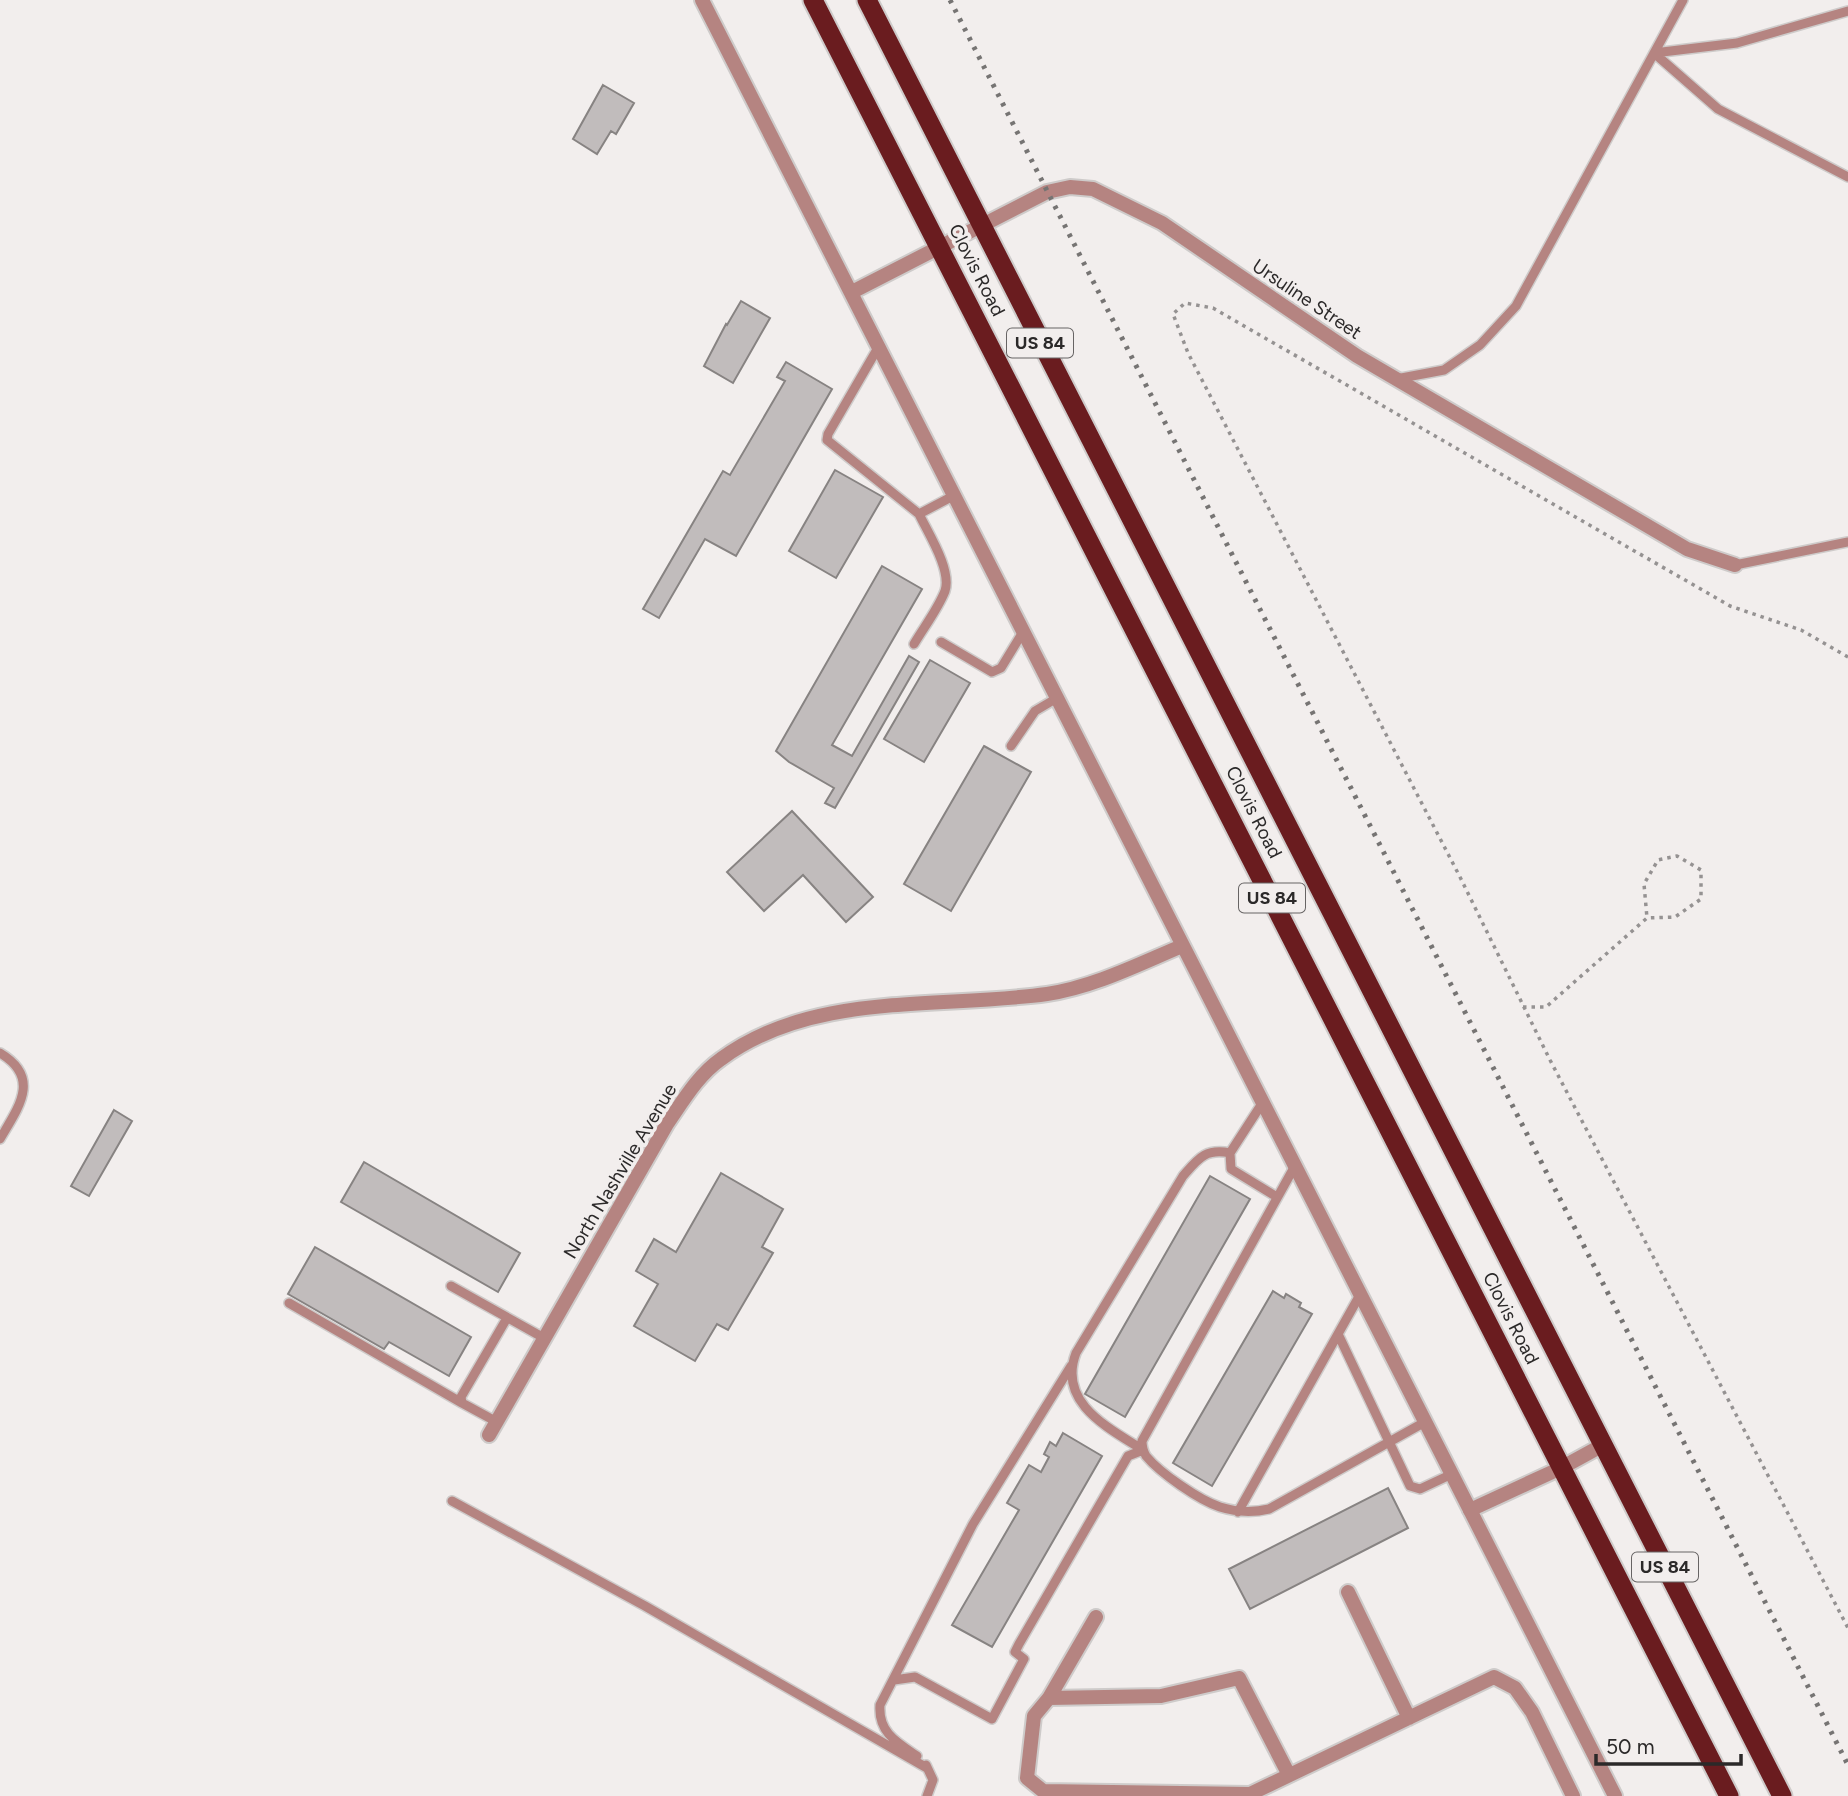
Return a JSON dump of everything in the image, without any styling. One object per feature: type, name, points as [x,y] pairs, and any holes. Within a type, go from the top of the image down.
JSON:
[{"type":"highway","name":"Clovis Road","points":[[813,0],[1729,1796]]},
{"type":"highway","name":"Clovis Road","points":[[867,0],[1782,1796]]},
{"type":"street","points":[[702,0],[1615,1796]]},
{"type":"street","name":"Ursuline Street","points":[[852,292],[1047,192],[1070,187],[1093,189],[1162,223],[1395,379],[1687,549],[1735,565]]},
{"type":"street","name":"North Nashville Avenue","points":[[493,1429],[667,1124],[691,1089],[719,1060],[740,1046],[805,1018],[843,1011],[1047,994],[1105,978],[1182,946]]},
{"type":"street","points":[[1470,1510],[1561,1468],[1603,1445]]},
{"type":"street","points":[[1348,1592],[1409,1718]]},
{"type":"street","points":[[1096,1617],[1049,1698],[1034,1716],[1027,1778],[1043,1791],[1250,1794],[1494,1677],[1515,1688],[1532,1712],[1573,1796]]},
{"type":"street","points":[[1049,1698],[1161,1696],[1239,1678],[1289,1775]]},
{"type":"lane","points":[[1395,379],[1444,370],[1480,345],[1516,306],[1683,0]]},
{"type":"lane","points":[[1654,53],[1737,43],[1848,11]]},
{"type":"lane","points":[[1654,53],[1718,109],[1848,177]]},
{"type":"lane","points":[[879,346],[827,440],[919,514],[939,554],[947,579],[945,591],[914,644]]},
{"type":"lane","points":[[919,514],[955,495]]},
{"type":"lane","points":[[1735,565],[1847,541]]},
{"type":"lane","points":[[942,642],[992,672],[1001,668],[1023,632]]},
{"type":"lane","points":[[1011,746],[1035,711],[1057,698]]},
{"type":"lane","points":[[0,1053],[11,1059],[24,1077],[23,1100],[0,1139]]},
{"type":"lane","points":[[1263,1102],[1230,1153],[1231,1169],[1277,1197]]},
{"type":"lane","points":[[927,1796],[933,1780],[925,1762],[884,1730],[879,1720],[880,1705],[973,1524],[1071,1366],[1076,1353],[1183,1176],[1199,1158],[1208,1153],[1218,1150],[1230,1153]]},
{"type":"lane","points":[[1296,1164],[1142,1441],[1143,1450],[1147,1458],[1176,1481],[1217,1506],[1238,1512],[1269,1509],[1425,1422]]},
{"type":"lane","points":[[451,1286],[544,1338]]},
{"type":"lane","points":[[1238,1512],[1361,1293]]},
{"type":"lane","points":[[289,1303],[462,1403],[493,1429]]},
{"type":"lane","points":[[462,1403],[461,1396],[507,1318]]},
{"type":"lane","points":[[1338,1334],[1410,1486],[1419,1489],[1452,1474]]},
{"type":"lane","points":[[1071,1366],[1078,1398],[1086,1411],[1143,1450]]},
{"type":"lane","points":[[894,1680],[915,1677],[992,1719],[1024,1659],[1014,1652],[1128,1456],[1143,1450]]},
{"type":"lane","points":[[452,1501],[645,1606],[927,1768]]},
{"type":"path","points":[[1848,657],[1801,630],[1730,606],[1213,308],[1185,303],[1173,314],[1188,353],[1460,877],[1523,1007],[1848,1628]]},
{"type":"path","points":[[1523,1007],[1546,1007],[1647,918],[1675,917],[1701,900],[1701,870],[1677,856],[1658,860],[1644,884],[1647,918]]},
{"type":"building","points":[[603,85],[634,103],[616,134],[611,131],[597,154],[573,139]]},
{"type":"building","points":[[741,301],[770,318],[733,383],[704,366]]},
{"type":"building","points":[[786,362],[832,389],[736,556],[705,539],[659,618],[643,609],[723,471],[730,475],[785,381],[777,377]]},
{"type":"building","points":[[835,470],[883,497],[836,578],[789,551]]},
{"type":"building","points":[[882,566],[922,589],[832,745],[852,756],[909,656],[919,662],[835,808],[825,803],[834,788],[789,762],[776,751]]},
{"type":"building","points":[[930,660],[970,683],[924,762],[884,739]]},
{"type":"building","points":[[984,746],[1031,772],[951,911],[904,884]]},
{"type":"building","points":[[792,811],[873,897],[846,922],[803,875],[764,911],[727,872]]},
{"type":"building","points":[[114,1110],[132,1121],[89,1196],[71,1186]]},
{"type":"building","points":[[364,1162],[520,1253],[498,1292],[341,1202]]},
{"type":"building","points":[[721,1173],[783,1209],[762,1247],[773,1253],[728,1330],[717,1324],[695,1361],[634,1326],[658,1284],[636,1271],[654,1239],[676,1252]]},
{"type":"building","points":[[1210,1176],[1250,1199],[1125,1417],[1085,1394]]},
{"type":"building","points":[[315,1247],[471,1337],[449,1376],[389,1342],[384,1349],[288,1294]]},
{"type":"building","points":[[1273,1291],[1284,1298],[1286,1294],[1301,1303],[1299,1307],[1312,1314],[1212,1486],[1173,1463]]},
{"type":"building","points":[[1063,1433],[1102,1456],[992,1647],[952,1625],[1019,1510],[1007,1503],[1029,1465],[1041,1472],[1049,1457],[1044,1454],[1050,1442],[1056,1446]]},
{"type":"building","points":[[1388,1488],[1408,1528],[1250,1609],[1229,1569]]},
{"type":"railway","points":[[950,0],[1848,1765]]}]
